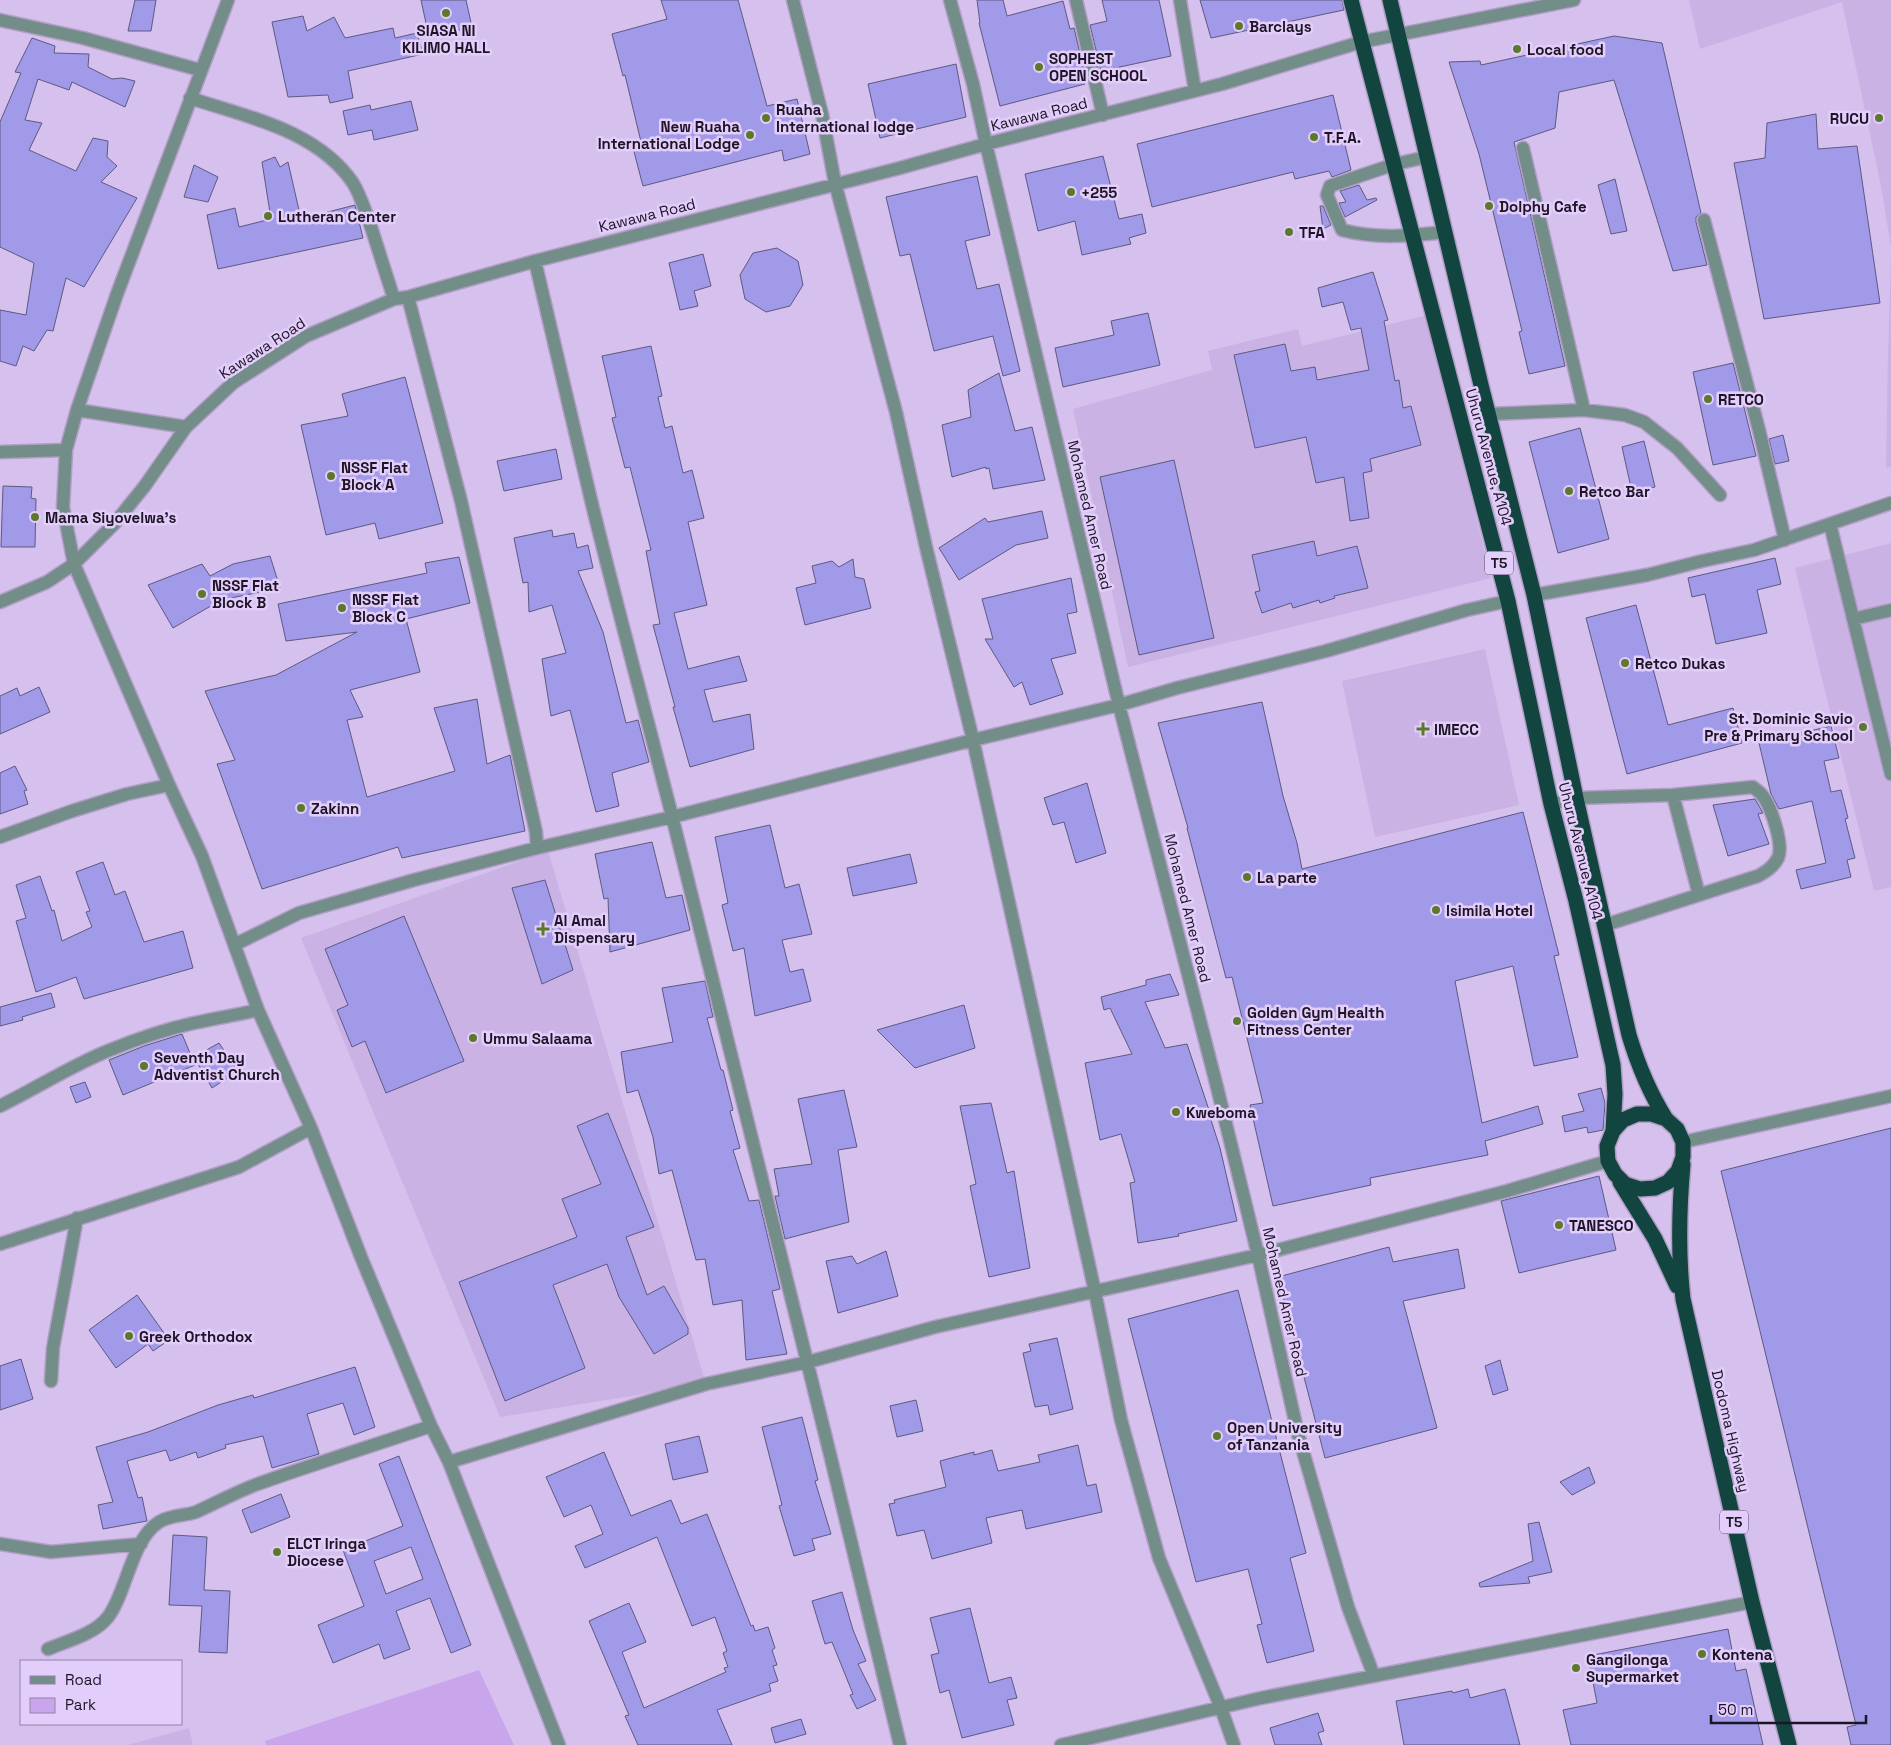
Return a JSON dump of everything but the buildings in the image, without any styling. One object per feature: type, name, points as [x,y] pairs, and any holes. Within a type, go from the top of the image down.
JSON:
[{"type":"highway","name":"Uhuru Avenue, A104","points":[[1351,0],[1508,601],[1551,804],[1576,901],[1613,1065],[1613,1132]]},
{"type":"highway","name":"Uhuru Avenue, A104","points":[[1390,0],[1480,386],[1489,414],[1534,595],[1576,798],[1634,1053],[1650,1094],[1666,1119]]},
{"type":"highway","points":[[1637,1114],[1651,1114],[1666,1119],[1677,1129],[1683,1149],[1678,1171],[1668,1182],[1655,1188],[1640,1189],[1626,1184],[1611,1167],[1607,1146],[1613,1132],[1623,1120],[1637,1114]]},
{"type":"highway","name":"T5","points":[[1683,1149],[1679,1230],[1683,1299]]},
{"type":"highway","name":"T5","points":[[1611,1167],[1655,1239],[1683,1299]]},
{"type":"highway","name":"Dodoma Highway","points":[[1683,1299],[1752,1602],[1789,1745]]},
{"type":"street","points":[[228,0],[117,294],[77,410],[66,450],[63,507],[74,564],[169,785],[202,856],[236,944],[258,1010],[311,1128],[361,1257],[431,1426],[449,1462],[559,1745]]},
{"type":"street","points":[[793,0],[822,114],[835,183],[896,412],[928,557],[973,740],[1095,1292],[1121,1420],[1159,1558],[1221,1708],[1234,1745]]},
{"type":"street","name":"Mohamed Amer Road","points":[[950,0],[974,84],[986,144],[1119,705],[1217,1087],[1258,1255],[1298,1434],[1348,1607],[1374,1676]]},
{"type":"street","points":[[1076,0],[1103,115]]},
{"type":"street","points":[[1180,0],[1195,91]]},
{"type":"street","name":"Kawawa Road","points":[[0,602],[41,585],[74,564],[120,517],[144,487],[186,427],[233,383],[306,336],[394,299],[408,298],[535,261],[1195,91],[1361,42],[1574,0]]},
{"type":"street","points":[[0,20],[83,38],[200,70]]},
{"type":"street","points":[[190,98],[269,124],[299,137],[330,157],[353,184],[365,210],[394,299]]},
{"type":"street","points":[[1523,148],[1584,410]]},
{"type":"street","points":[[1427,157],[1395,164],[1330,186],[1327,195],[1342,230],[1379,235],[1414,236],[1445,232]]},
{"type":"street","points":[[1704,220],[1759,430],[1785,540]]},
{"type":"street","points":[[535,261],[591,500],[808,1362],[872,1620],[900,1745]]},
{"type":"street","points":[[408,298],[461,501],[536,832],[537,848]]},
{"type":"street","points":[[77,410],[186,427]]},
{"type":"street","points":[[1489,414],[1584,410],[1625,415],[1644,422],[1676,448],[1720,495]]},
{"type":"street","points":[[0,452],[66,450]]},
{"type":"street","points":[[1534,595],[1647,575],[1754,550],[1891,503]]},
{"type":"street","points":[[1830,524],[1891,774]]},
{"type":"street","points":[[236,944],[300,913],[414,880],[1119,705],[1177,688],[1326,651],[1468,610],[1508,601]]},
{"type":"street","points":[[1853,619],[1891,610]]},
{"type":"street","points":[[0,837],[72,811],[127,794],[169,785]]},
{"type":"street","points":[[1551,804],[1576,798],[1673,795],[1753,788],[1761,793],[1770,808],[1778,838],[1779,856],[1772,868],[1758,876],[1605,925]]},
{"type":"street","points":[[1673,795],[1699,895]]},
{"type":"street","points":[[0,1106],[109,1050],[194,1023],[232,1017],[258,1010]]},
{"type":"street","points":[[1683,1149],[1891,1096]]},
{"type":"street","points":[[0,1244],[239,1167],[311,1128]]},
{"type":"street","points":[[449,1462],[706,1384],[808,1362],[935,1327],[1258,1255],[1611,1167]]},
{"type":"street","points":[[52,1381],[53,1348],[77,1218]]},
{"type":"street","points":[[48,1649],[85,1633],[107,1618],[141,1544],[152,1528],[167,1518],[194,1512],[254,1485],[431,1426]]},
{"type":"street","points":[[0,1544],[51,1552],[141,1544]]},
{"type":"street","points":[[1061,1745],[1221,1708],[1374,1676],[1752,1602]]},
{"type":"shaded area","name":"RUCU","points":[[1689,0],[1891,0],[1891,247],[1881,186],[1842,2],[1700,49]]},
{"type":"shaded area","points":[[1891,258],[1891,467],[1886,468],[1888,354]]},
{"type":"shaded area","points":[[1427,315],[1491,578],[1128,667],[1073,409],[1212,370],[1208,351],[1298,329],[1302,346]]},
{"type":"shaded area","name":"St. Dominic Savio Pre & Primary School","points":[[1891,543],[1891,887],[1874,891],[1795,568]]},
{"type":"shaded area","points":[[1485,649],[1519,805],[1375,837],[1342,681]]},
{"type":"shaded area","name":"Ummu Salaama","points":[[548,851],[706,1384],[500,1417],[301,938]]},
{"type":"shaded area","points":[[189,1728],[193,1745],[128,1745]]},
{"type":"green space","points":[[479,1670],[514,1745],[266,1745],[265,1741]]},
{"type":"place","name":"SIASA NI KILIMO HALL","points":[[446,13]]},
{"type":"place","name":"Barclays","points":[[1239,26]]},
{"type":"place","name":"Local food","points":[[1517,49]]},
{"type":"place","name":"SOPHEST OPEN SCHOOL","points":[[1039,67]]},
{"type":"place","name":"Ruaha International lodge","points":[[766,118]]},
{"type":"place","name":"RUCU","points":[[1879,118]]},
{"type":"place","name":"New Ruaha International Lodge","points":[[750,135]]},
{"type":"place","name":"T.F.A.","points":[[1314,137]]},
{"type":"place","name":"+255","points":[[1071,192]]},
{"type":"place","name":"Dolphy Cafe","points":[[1489,206]]},
{"type":"place","name":"Lutheran Center","points":[[268,216]]},
{"type":"place","name":"TFA","points":[[1289,232]]},
{"type":"place","name":"RETCO","points":[[1708,399]]},
{"type":"place","name":"NSSF Flat Block A","points":[[331,476]]},
{"type":"place","name":"Retco Bar","points":[[1569,491]]},
{"type":"place","name":"Mama Siyovelwa's","points":[[35,517]]},
{"type":"place","name":"NSSF Flat Block B","points":[[202,594]]},
{"type":"place","name":"NSSF Flat Block C","points":[[342,608]]},
{"type":"place","name":"Retco Dukas","points":[[1625,663]]},
{"type":"place","name":"St. Dominic Savio Pre & Primary School","points":[[1863,727]]},
{"type":"place","name":"IMECC","points":[[1423,729]]},
{"type":"place","name":"Zakinn","points":[[301,808]]},
{"type":"place","name":"La parte","points":[[1247,877]]},
{"type":"place","name":"Isimila Hotel","points":[[1436,910]]},
{"type":"place","name":"Al Amal Dispensary","points":[[543,929]]},
{"type":"place","name":"Golden Gym Health Fitness Center","points":[[1237,1021]]},
{"type":"place","name":"Ummu Salaama","points":[[473,1038]]},
{"type":"place","name":"Seventh Day Adventist Church","points":[[144,1066]]},
{"type":"place","name":"Kweboma","points":[[1176,1112]]},
{"type":"place","name":"TANESCO","points":[[1559,1225]]},
{"type":"place","name":"Greek Orthodox","points":[[129,1336]]},
{"type":"place","name":"Open University of Tanzania","points":[[1217,1436]]},
{"type":"place","name":"ELCT Iringa Diocese","points":[[277,1552]]},
{"type":"place","name":"Kontena","points":[[1702,1654]]},
{"type":"place","name":"Gangilonga Supermarket","points":[[1576,1668]]}]
